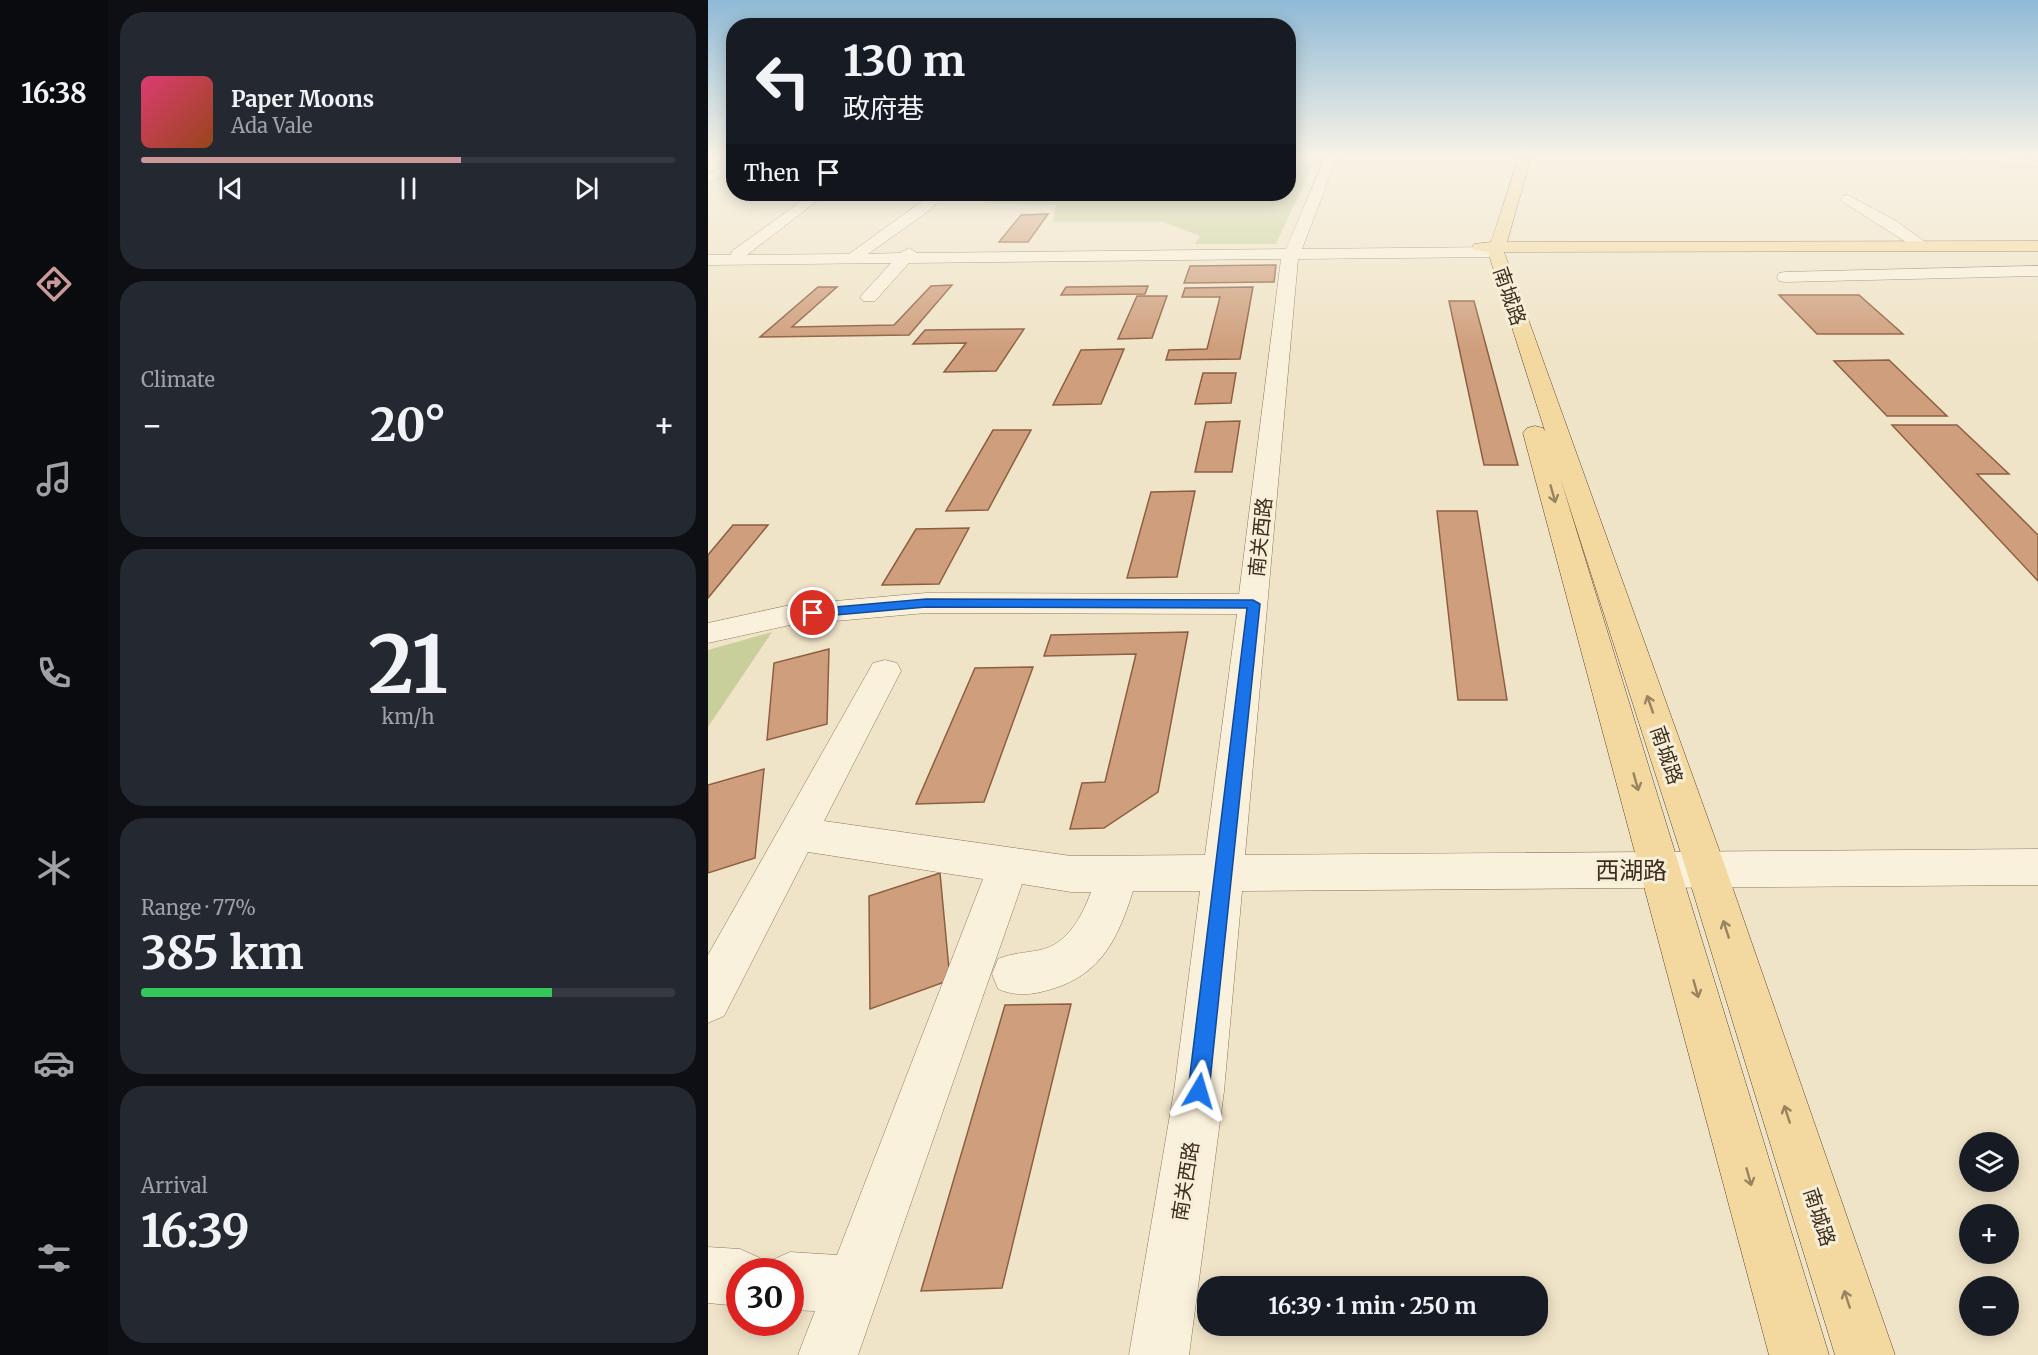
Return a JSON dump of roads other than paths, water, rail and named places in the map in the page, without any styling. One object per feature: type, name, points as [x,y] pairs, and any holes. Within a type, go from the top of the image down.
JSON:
[{"type":"main road","name":"南城路","points":[[1496,220],[1486,266],[1662,870],[1799,1355]]},
{"type":"main road","name":"南城路","points":[[1500,220],[1488,250],[1706,869],[1866,1355]]},
{"type":"main road","points":[[1488,250],[1923,246],[2038,252]]},
{"type":"main road","points":[[1488,250],[1999,249],[2038,246]]},
{"type":"street","points":[[712,267],[734,257],[782,220]]},
{"type":"street","points":[[857,254],[906,220]]},
{"type":"street","name":"南关西路","points":[[1159,1355],[1199,1091],[1292,251],[1304,220]]},
{"type":"street","points":[[1885,220],[1923,246]]},
{"type":"street","points":[[1999,249],[2036,272]]},
{"type":"street","points":[[708,255],[734,257],[907,256],[1488,250]]},
{"type":"street","points":[[734,257],[857,254],[907,256]]},
{"type":"street","points":[[869,297],[907,256]]},
{"type":"street","points":[[1785,277],[2036,272]]},
{"type":"street","points":[[708,633],[790,615],[926,603],[1253,604]]},
{"type":"street","points":[[708,1000],[885,671]]},
{"type":"street","name":"西湖路","points":[[797,834],[1071,874],[2038,867]]},
{"type":"street","points":[[828,1355],[1008,865]]},
{"type":"street","points":[[1014,974],[1032,974],[1051,969],[1068,960],[1083,948],[1101,926],[1118,873]]},
{"type":"street","points":[[708,1275],[726,1277]]},
{"type":"street","points":[[804,1282],[853,1285]]}]
